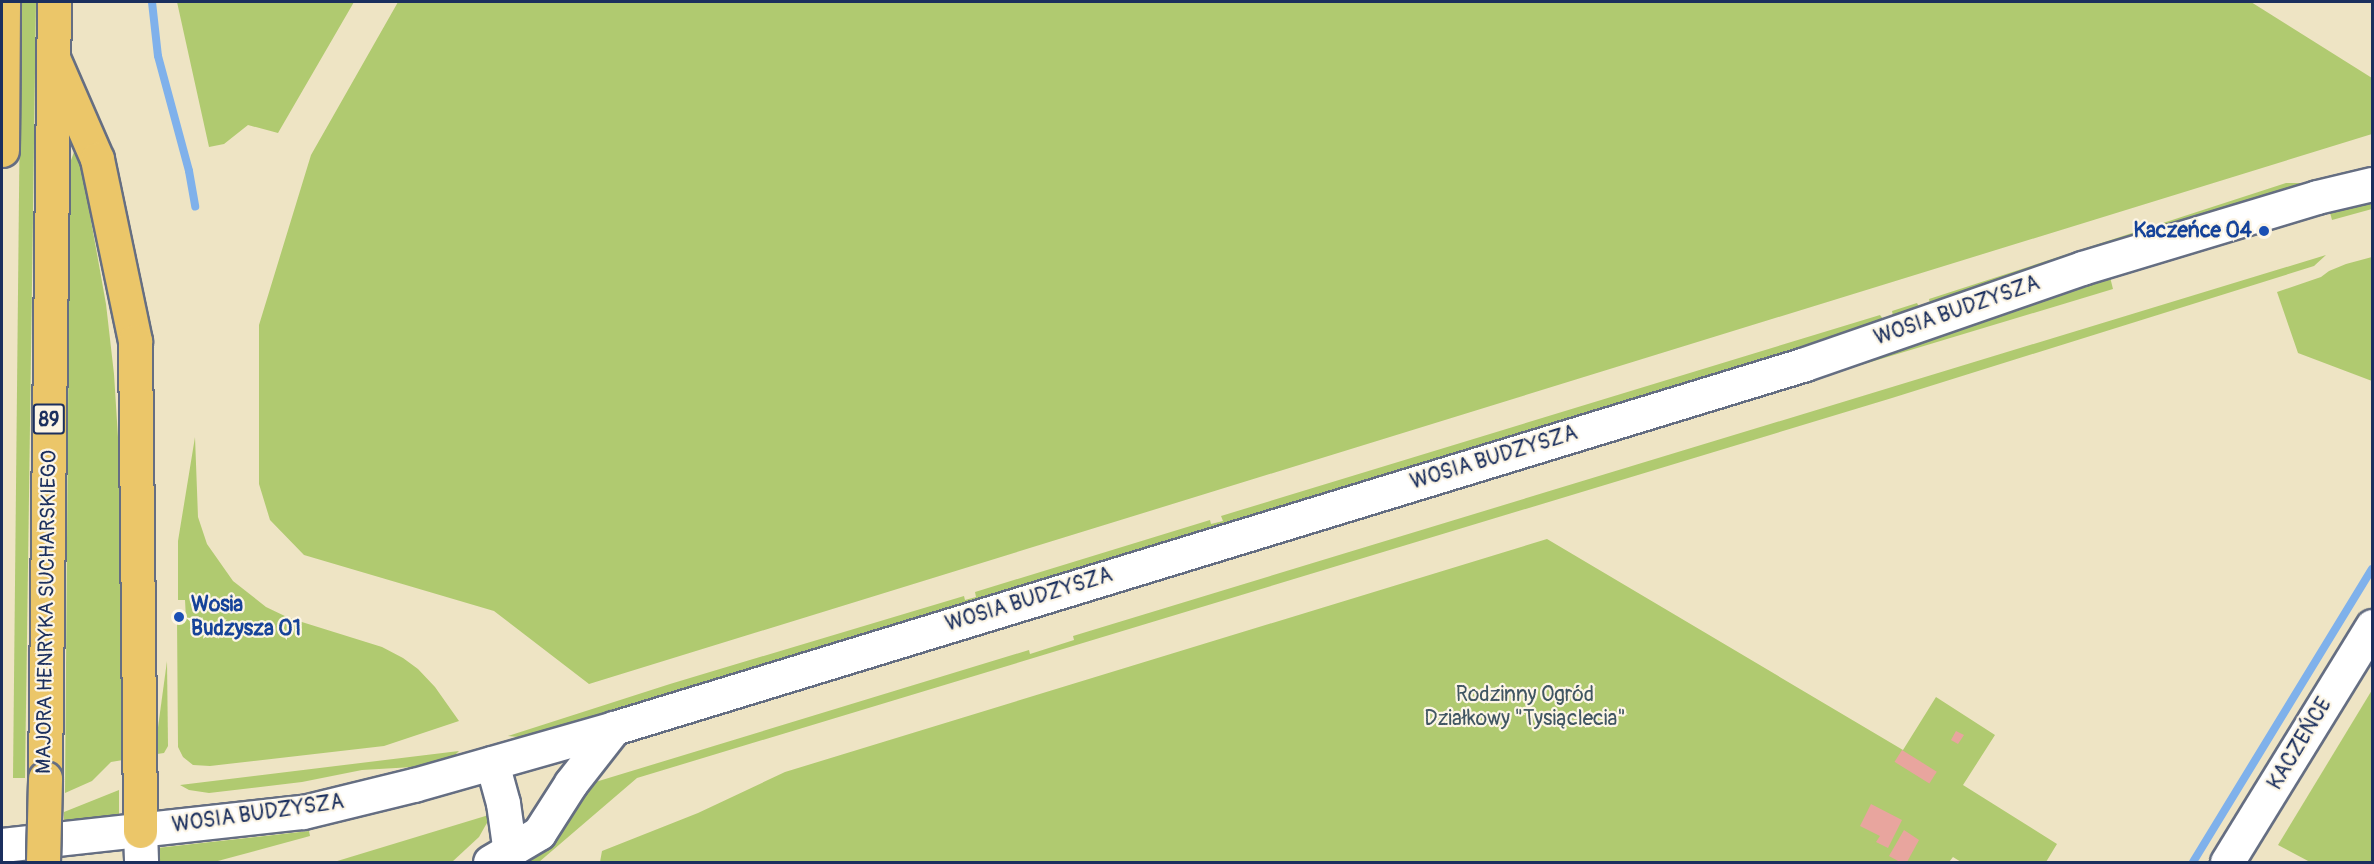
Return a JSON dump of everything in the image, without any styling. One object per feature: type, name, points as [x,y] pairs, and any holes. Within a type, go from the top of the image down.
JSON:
[{"type":"highway","points":[[2,150],[3,2]]},
{"type":"highway","name":"MAJORA HENRYKA SUCHARSKIEGO","points":[[44,862],[54,2]]},
{"type":"highway","points":[[54,60],[97,159],[135,341],[140,831]]},
{"type":"street","name":"WOSIA BUDZYSZA","points":[[2,845],[303,812],[492,763],[614,728],[1804,364],[2082,268],[2317,197],[2373,184]]},
{"type":"street","name":"KACZEŃCE","points":[[2228,862],[2373,626]]},
{"type":"street","points":[[500,858],[539,833],[571,783],[614,728]]},
{"type":"street","points":[[492,763],[503,803],[500,858]]},
{"type":"street","points":[[140,831],[141,862]]},
{"type":"green space","points":[[21,2],[36,2],[25,778],[13,778]]},
{"type":"green space","points":[[177,2],[354,2],[278,133],[248,125],[224,144],[209,147]]},
{"type":"green space","points":[[398,2],[2251,2],[2372,78],[2372,134],[589,684],[494,611],[304,555],[270,520],[259,484],[259,325],[311,155]]},
{"type":"green space","points":[[74,152],[77,153],[85,187],[106,304],[114,374],[119,453],[123,760],[111,762],[92,781],[65,793],[70,163]]},
{"type":"green space","points":[[2286,183],[2303,183],[2304,186],[1899,319],[528,738],[508,736],[670,684],[964,596],[965,600],[976,597],[975,592],[1210,520],[1211,524],[1223,521],[1221,516],[1880,315],[1883,319],[1893,316],[1892,311],[1917,303],[1919,307],[1930,304],[1929,299]]},
{"type":"green space","points":[[2372,199],[2372,209],[2332,220],[2329,209]]},
{"type":"green space","points":[[2326,255],[2314,266],[1892,398],[637,778],[539,862],[519,862],[579,787],[1029,650],[1030,654],[1074,640],[1073,636]]},
{"type":"green space","points":[[2372,257],[2372,381],[2298,353],[2277,292],[2321,277],[2346,264]]},
{"type":"green space","points":[[2109,273],[2113,289],[1503,473]]},
{"type":"green space","points":[[195,437],[198,517],[207,544],[233,581],[266,607],[289,618],[382,647],[403,658],[418,669],[435,687],[459,721],[384,746],[210,766],[193,765],[183,757],[178,747],[177,619],[186,619],[185,600],[178,600],[178,541]]},
{"type":"green space","name":"Rodzinny Ogród Działkowy \"Tysiąclecia\"","points":[[1547,539],[1903,750],[1936,697],[1995,735],[1963,785],[2057,844],[2046,862],[1961,862],[1953,857],[1949,862],[600,862],[602,851],[698,813],[785,772]]},
{"type":"green space","points":[[167,661],[168,746],[164,753],[157,754],[156,742]]},
{"type":"green space","points":[[2372,690],[2372,862],[2310,862],[2278,845]]},
{"type":"green space","points":[[459,751],[451,759],[430,766],[362,770],[302,782],[209,793],[189,790],[180,785]]},
{"type":"green space","points":[[119,790],[119,815],[64,821],[64,812]]},
{"type":"green space","points":[[492,814],[479,837],[452,862],[334,862]]},
{"type":"green space","points":[[309,831],[310,836],[214,862],[158,862],[157,848]]},
{"type":"building","points":[[1956,731],[1964,735],[1958,744],[1951,740]]},
{"type":"building","points":[[1902,750],[1937,772],[1929,784],[1895,762]]},
{"type":"building","points":[[1871,804],[1902,820],[1888,848],[1876,842],[1880,836],[1860,826]]},
{"type":"building","points":[[1904,830],[1919,840],[1907,862],[1900,862],[1889,856]]},
{"type":"waterway","points":[[152,2],[158,56],[189,171],[195,206]]},
{"type":"waterway","points":[[2193,862],[2372,569]]},
{"type":"place","name":"Kaczeńce 04","points":[[2264,231]]},
{"type":"place","name":"Wosia Budzysza 01","points":[[179,617]]}]
